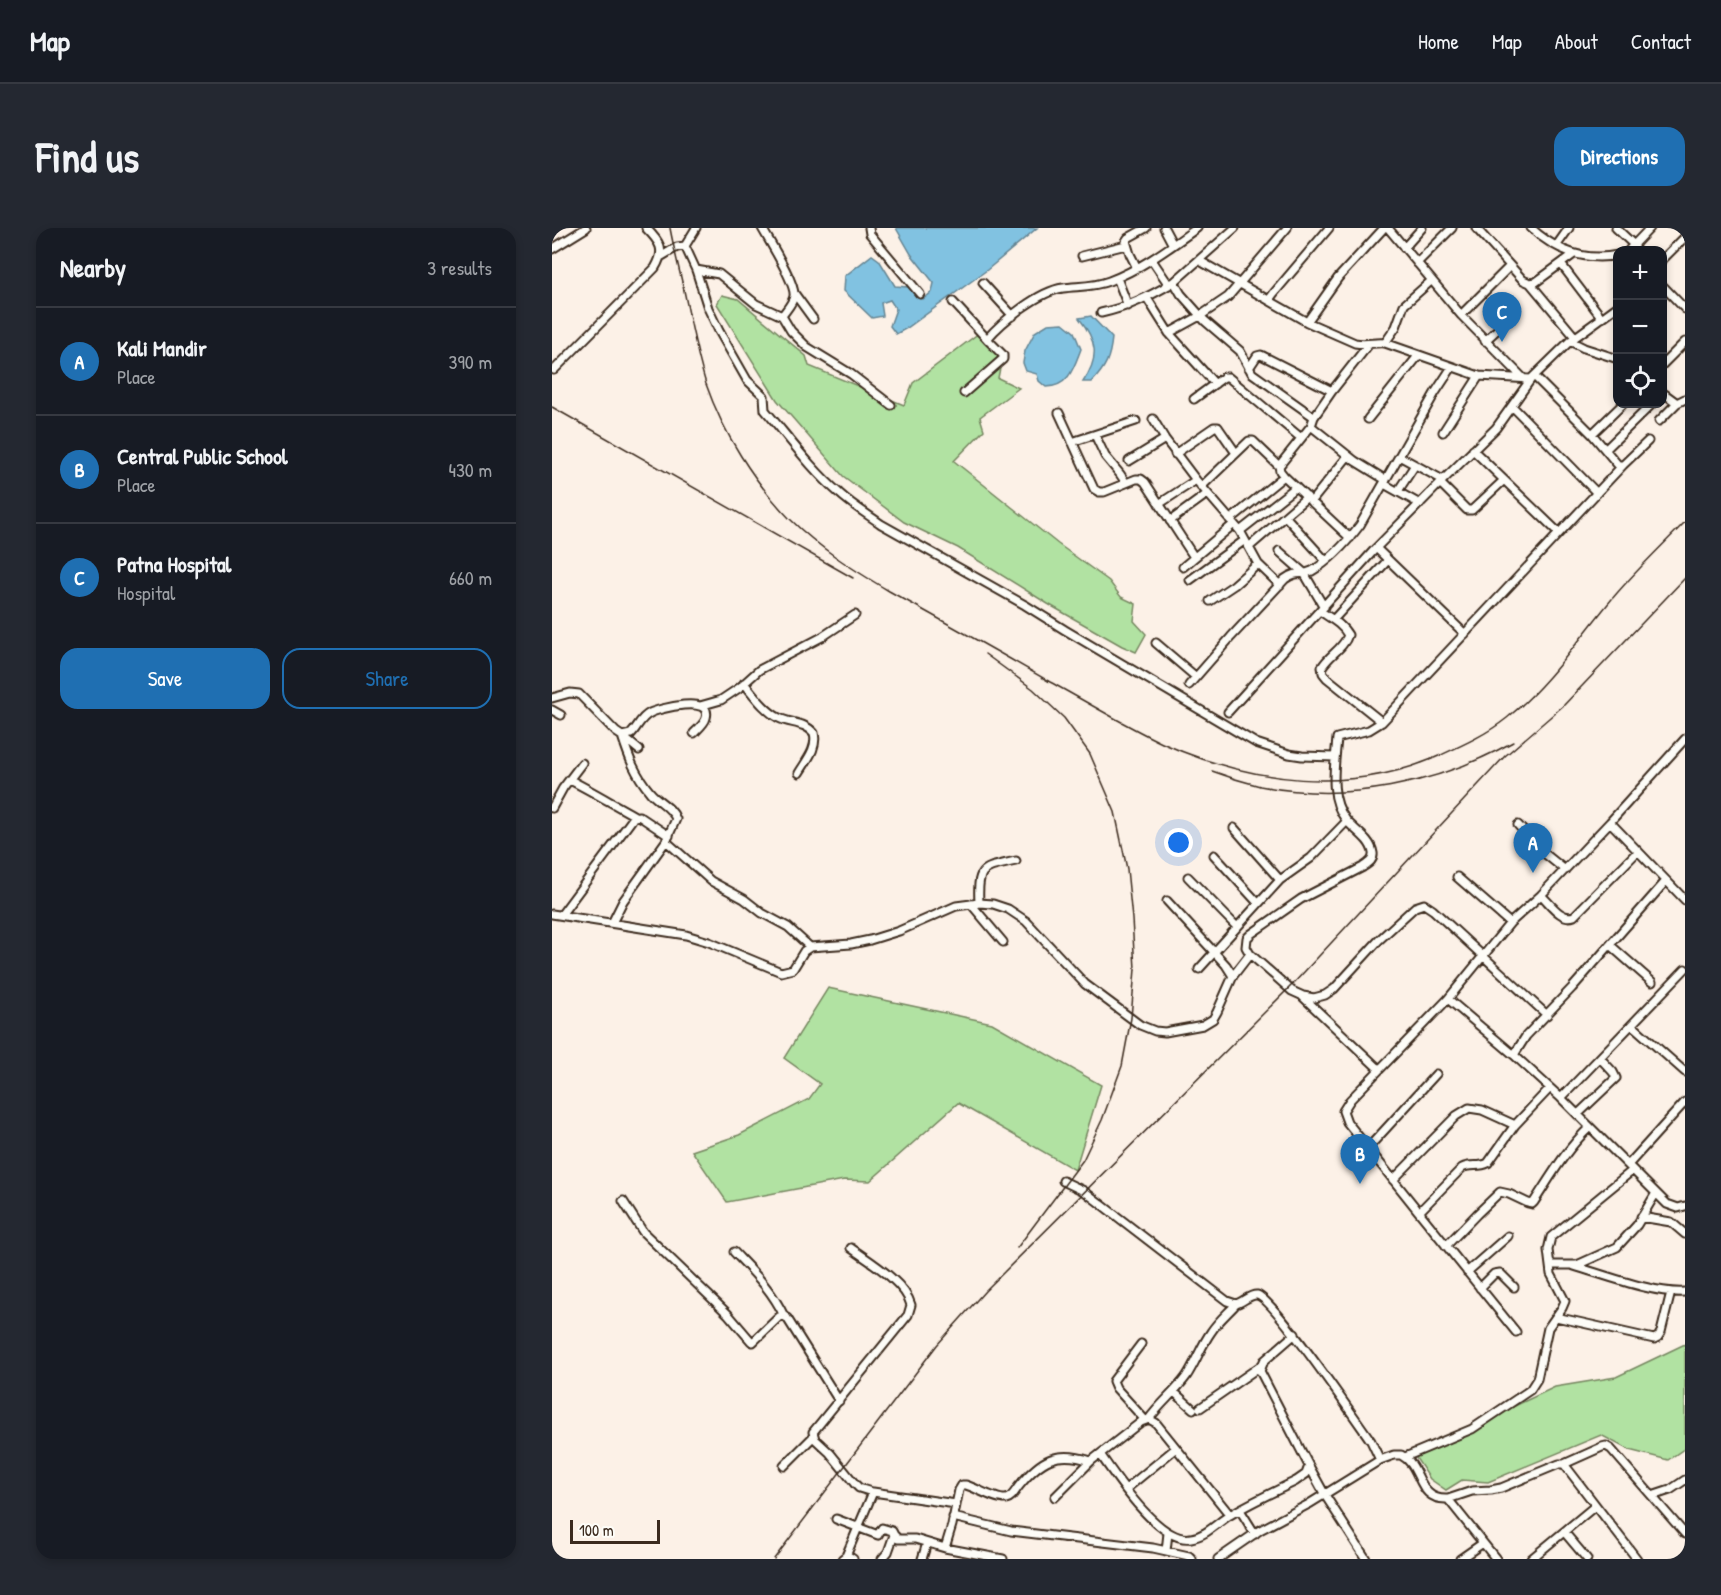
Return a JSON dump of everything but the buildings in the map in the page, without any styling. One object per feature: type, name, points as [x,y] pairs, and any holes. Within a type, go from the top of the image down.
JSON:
[{"type":"street","points":[[552,249],[586,228]]},
{"type":"street","points":[[646,228],[658,242],[662,256]]},
{"type":"street","points":[[685,246],[696,228]]},
{"type":"street","points":[[762,228],[786,272],[794,293],[813,319]]},
{"type":"street","points":[[869,228],[870,234],[920,294]]},
{"type":"street","points":[[1137,268],[1126,240],[1146,228]]},
{"type":"street","points":[[1164,228],[1173,245]]},
{"type":"street","points":[[987,339],[1031,301],[1052,290],[1095,285],[1117,278],[1152,260],[1197,228]]},
{"type":"street","points":[[1101,313],[1147,298],[1171,283],[1200,261],[1235,228]]},
{"type":"street","points":[[1169,333],[1224,300],[1287,228]]},
{"type":"street","points":[[1270,301],[1274,292],[1329,228]]},
{"type":"street","points":[[1307,322],[1338,278],[1386,228],[1485,340],[1592,434],[1618,465],[1623,465]]},
{"type":"street","points":[[1404,248],[1422,228]]},
{"type":"street","points":[[1417,263],[1452,228]]},
{"type":"street","points":[[1476,228],[1523,280],[1530,283],[1573,339],[1584,348],[1613,358]]},
{"type":"street","points":[[1557,245],[1569,228]]},
{"type":"street","points":[[1616,228],[1630,246]]},
{"type":"street","points":[[1634,246],[1650,228]]},
{"type":"street","points":[[1534,229],[1574,254],[1599,257],[1613,255]]},
{"type":"street","points":[[1667,255],[1685,237]]},
{"type":"street","points":[[1082,256],[1126,244]]},
{"type":"street","points":[[554,370],[648,276],[662,256],[677,247],[685,246]]},
{"type":"street","points":[[685,246],[719,332],[747,380],[764,396],[765,410],[823,478],[859,509],[1256,743],[1289,754],[1335,757]]},
{"type":"street","points":[[1530,283],[1536,282],[1574,254]]},
{"type":"street","points":[[1152,260],[1200,316],[1240,351],[1257,378],[1314,417]]},
{"type":"street","points":[[1200,261],[1307,322],[1355,343],[1385,343],[1479,376],[1529,378]]},
{"type":"street","points":[[1561,264],[1602,318]]},
{"type":"street","points":[[1461,315],[1510,266]]},
{"type":"street","points":[[696,270],[719,274],[756,304],[782,316],[791,331],[807,347],[851,374],[891,405]]},
{"type":"street","points":[[1117,278],[1128,306]]},
{"type":"street","points":[[1385,343],[1396,327],[1404,305],[1431,281]]},
{"type":"street","points":[[983,283],[1013,316]]},
{"type":"street","points":[[1667,290],[1685,309]]},
{"type":"street","points":[[782,316],[793,299],[794,293]]},
{"type":"street","points":[[1147,298],[1169,333],[1215,384]]},
{"type":"street","points":[[953,302],[1003,355],[1003,359],[964,393]]},
{"type":"street","points":[[1228,712],[1376,548],[1496,428],[1529,378],[1573,339],[1613,309]]},
{"type":"street","points":[[1485,340],[1515,313]]},
{"type":"street","points":[[1667,359],[1685,342]]},
{"type":"street","points":[[1279,466],[1311,426],[1314,417],[1332,391],[1369,344]]},
{"type":"street","points":[[1249,368],[1257,356],[1261,355],[1332,391]]},
{"type":"street","points":[[1368,419],[1419,356]]},
{"type":"street","points":[[1189,686],[1285,579],[1295,573],[1310,572],[1350,538],[1452,367]]},
{"type":"street","points":[[1443,432],[1479,376]]},
{"type":"street","points":[[1194,399],[1224,377],[1233,380],[1302,438]]},
{"type":"street","points":[[1667,395],[1677,403]]},
{"type":"street","points":[[1659,422],[1677,403],[1685,399]]},
{"type":"street","points":[[1512,406],[1597,493]]},
{"type":"street","points":[[1592,434],[1619,408]]},
{"type":"street","points":[[1606,449],[1648,408]]},
{"type":"street","points":[[1059,413],[1094,489],[1104,492],[1141,479],[1194,557]]},
{"type":"street","points":[[1153,419],[1201,487],[1240,531],[1258,564],[1280,585]]},
{"type":"street","points":[[1072,442],[1136,421]]},
{"type":"street","points":[[1311,426],[1348,456],[1420,504]]},
{"type":"street","points":[[1176,454],[1214,427],[1218,427],[1236,453]]},
{"type":"street","points":[[1095,435],[1105,456],[1126,483]]},
{"type":"street","points":[[1129,461],[1165,439]]},
{"type":"street","points":[[1201,487],[1249,441],[1253,441],[1279,466],[1284,476],[1350,538]]},
{"type":"street","points":[[1547,1015],[1428,906],[1420,904],[1380,940],[1334,989],[1314,998],[1301,995],[1288,988],[1250,954],[1246,947],[1247,938],[1301,899],[1372,861],[1374,855],[1369,843],[1347,821],[1339,809],[1334,791],[1337,738],[1369,730],[1382,722],[1558,532],[1648,441]]},
{"type":"street","points":[[1473,450],[1558,532]]},
{"type":"street","points":[[1190,580],[1309,500],[1348,456]]},
{"type":"street","points":[[1399,456],[1441,481],[1467,510],[1472,510],[1504,480]]},
{"type":"street","points":[[1398,491],[1415,465]]},
{"type":"street","points":[[1183,567],[1284,476]]},
{"type":"street","points":[[1159,504],[1196,480]]},
{"type":"street","points":[[1240,531],[1296,487]]},
{"type":"street","points":[[1170,521],[1207,494]]},
{"type":"street","points":[[1285,516],[1325,560]]},
{"type":"street","points":[[1376,548],[1465,634]]},
{"type":"street","points":[[1279,552],[1304,573],[1322,609],[1348,635],[1346,640],[1325,661],[1322,667],[1323,673],[1382,722]]},
{"type":"street","points":[[1333,620],[1388,560]]},
{"type":"street","points":[[1210,601],[1234,585],[1258,564]]},
{"type":"street","points":[[622,735],[631,734],[641,720],[653,712],[687,704],[700,706],[721,700],[759,670],[822,637],[855,615]]},
{"type":"street","points":[[1156,643],[1196,677]]},
{"type":"street","points":[[744,683],[772,714],[806,727],[814,733],[816,743],[799,773]]},
{"type":"street","points":[[552,698],[570,693],[579,694],[616,732],[639,750]]},
{"type":"street","points":[[694,733],[707,716],[700,706]]},
{"type":"street","points":[[552,710],[561,715]]},
{"type":"street","points":[[612,923],[675,824],[674,814],[656,800],[629,761],[622,735]]},
{"type":"street","points":[[1516,1332],[1368,1149],[1347,1122],[1343,1111],[1350,1100],[1448,999],[1510,923],[1541,895],[1685,739]]},
{"type":"street","points":[[552,808],[582,763]]},
{"type":"street","points":[[570,780],[635,816],[639,816],[667,838],[711,881],[744,898],[762,913],[788,927],[810,947]]},
{"type":"street","points":[[561,915],[635,816]]},
{"type":"street","points":[[1199,969],[1280,880],[1311,858],[1347,821]]},
{"type":"street","points":[[1610,822],[1685,900]]},
{"type":"street","points":[[1518,825],[1544,853],[1564,870]]},
{"type":"street","points":[[1234,828],[1280,880]]},
{"type":"street","points":[[1541,895],[1564,916],[1569,918],[1574,916],[1638,851]]},
{"type":"street","points":[[1214,855],[1258,903]]},
{"type":"street","points":[[1003,942],[975,903],[982,872],[987,867],[1016,861]]},
{"type":"street","points":[[1188,876],[1237,927]]},
{"type":"street","points":[[1457,877],[1510,923]]},
{"type":"street","points":[[1514,1055],[1526,1036],[1666,881]]},
{"type":"street","points":[[1167,901],[1226,965],[1233,976]]},
{"type":"street","points":[[552,914],[686,935],[709,942],[781,972],[793,969],[804,951],[810,947],[870,940],[899,931],[956,906],[975,903],[993,904],[1008,909],[1026,921],[1085,984],[1140,1024],[1155,1032],[1208,1023],[1217,1012],[1233,976],[1250,954]]},
{"type":"street","points":[[1610,945],[1652,982]]},
{"type":"street","points":[[1561,1098],[1685,969]]},
{"type":"street","points":[[1301,995],[1379,1070]]},
{"type":"street","points":[[1448,999],[1578,1114],[1654,1197],[1672,1207],[1685,1206]]},
{"type":"street","points":[[1632,1025],[1685,1072]]},
{"type":"street","points":[[1578,1114],[1616,1078],[1613,1071],[1600,1058]]},
{"type":"street","points":[[1368,1149],[1436,1074]]},
{"type":"street","points":[[1419,1212],[1462,1168],[1488,1163],[1515,1125],[1550,1088]]},
{"type":"street","points":[[1406,1457],[1472,1430],[1530,1390],[1538,1379],[1548,1328],[1563,1308],[1565,1301],[1552,1280],[1548,1250],[1551,1237],[1629,1171],[1685,1102]]},
{"type":"street","points":[[1393,1180],[1456,1116],[1469,1108],[1482,1110],[1515,1125]]},
{"type":"street","points":[[1446,1246],[1500,1192],[1532,1204],[1573,1146],[1590,1127]]},
{"type":"street","points":[[1064,1181],[1084,1191],[1227,1301],[1236,1304]]},
{"type":"street","points":[[1572,1266],[1617,1247],[1632,1232],[1654,1197]]},
{"type":"street","points":[[623,1201],[643,1232],[728,1314],[751,1341],[758,1339],[783,1316]]},
{"type":"street","points":[[1641,1217],[1671,1222],[1685,1234]]},
{"type":"street","points":[[1467,1272],[1508,1236]]},
{"type":"street","points":[[784,1466],[813,1437],[814,1430],[908,1315],[911,1305],[904,1292],[892,1279],[851,1248]]},
{"type":"street","points":[[734,1252],[766,1286],[839,1401]]},
{"type":"street","points":[[1550,1265],[1572,1266],[1671,1292],[1685,1292]]},
{"type":"street","points":[[1480,1288],[1494,1274],[1500,1273],[1514,1287]]},
{"type":"street","points":[[1556,1317],[1654,1339],[1661,1332],[1671,1292]]},
{"type":"street","points":[[1055,1497],[1091,1461],[1147,1420],[1192,1367],[1211,1330],[1236,1304],[1252,1295],[1261,1297],[1294,1334],[1371,1441],[1380,1460]]},
{"type":"street","points":[[1173,1392],[1197,1408],[1262,1365],[1294,1334]]},
{"type":"street","points":[[1141,1344],[1113,1381],[1116,1388],[1147,1420],[1156,1424],[1230,1515]]},
{"type":"street","points":[[1262,1365],[1260,1371],[1262,1378],[1309,1466],[1366,1559]]},
{"type":"street","points":[[813,1437],[835,1458],[859,1488],[872,1492],[956,1504]]},
{"type":"street","points":[[1218,1559],[1281,1518],[1325,1495],[1380,1460],[1394,1455],[1406,1457],[1430,1495],[1448,1499],[1472,1491],[1501,1488],[1606,1446],[1685,1534]]},
{"type":"street","points":[[1126,1489],[1176,1448]]},
{"type":"street","points":[[1100,1454],[1150,1517],[1168,1533],[1181,1538],[1194,1538],[1230,1515],[1296,1481],[1306,1474],[1309,1466]]},
{"type":"street","points":[[945,1548],[959,1490],[964,1485],[1006,1499],[1012,1496],[1039,1466],[1056,1457],[1075,1456],[1091,1461]]},
{"type":"street","points":[[1564,1464],[1637,1559]]},
{"type":"street","points":[[1652,1496],[1670,1490],[1685,1480]]},
{"type":"street","points":[[844,1557],[872,1492]]},
{"type":"street","points":[[1448,1499],[1496,1559]]},
{"type":"street","points":[[1531,1559],[1595,1506]]},
{"type":"street","points":[[1240,1510],[1255,1534]]},
{"type":"street","points":[[953,1517],[1011,1530],[1166,1551],[1189,1556],[1192,1559]]},
{"type":"street","points":[[836,1519],[878,1535],[884,1528],[892,1531],[898,1539],[915,1539],[975,1556],[1003,1559]]},
{"type":"street","points":[[1166,1551],[1168,1533]]},
{"type":"street","points":[[1565,1533],[1587,1559]]},
{"type":"street","points":[[882,1559],[888,1552],[894,1535]]},
{"type":"street","points":[[922,1559],[927,1543]]},
{"type":"street","points":[[1460,1559],[1483,1544]]},
{"type":"street","points":[[1228,1552],[1233,1559]]},
{"type":"street","points":[[844,1557],[849,1555],[853,1559]]},
{"type":"green space","points":[[722,295],[738,299],[806,356],[809,366],[904,405],[913,383],[979,333],[1002,358],[998,378],[1019,388],[980,417],[984,430],[954,461],[1058,544],[1109,581],[1121,597],[1136,604],[1134,621],[1146,634],[1136,652],[1048,604],[958,548],[904,522],[843,476],[777,400],[717,304]]},
{"type":"green space","points":[[828,988],[992,1023],[1101,1085],[1075,1170],[958,1103],[870,1181],[844,1180],[727,1202],[692,1151],[739,1135],[809,1099],[820,1084],[784,1058]]},
{"type":"green space","points":[[1685,1344],[1685,1448],[1668,1460],[1629,1450],[1601,1435],[1488,1482],[1462,1480],[1446,1490],[1430,1479],[1416,1458],[1419,1451],[1555,1387],[1616,1377]]},
{"type":"water","points":[[896,228],[1037,228],[987,270],[896,334],[890,326],[896,309],[890,300],[881,303],[883,316],[872,318],[844,291],[845,276],[872,255],[879,260],[895,286],[908,287],[923,299],[932,292],[934,283],[911,254]]},
{"type":"water","points":[[1091,316],[1112,338],[1110,351],[1101,372],[1092,382],[1083,382],[1092,365],[1094,349],[1090,334],[1079,318]]},
{"type":"water","points":[[1063,323],[1074,332],[1081,349],[1070,375],[1060,384],[1046,387],[1039,381],[1037,374],[1026,371],[1023,363],[1025,351],[1035,332],[1048,324]]},
{"type":"railway","points":[[670,228],[697,351],[706,384],[721,421],[752,473],[777,505],[801,530],[825,549],[889,591],[1120,721],[1162,743],[1230,768],[1301,779],[1337,780],[1372,776],[1407,768],[1476,738],[1507,718],[1535,692],[1616,594],[1685,522]]},
{"type":"railway","points":[[552,407],[853,578]]},
{"type":"railway","points":[[774,1559],[937,1345],[985,1291],[1292,985],[1505,756],[1564,705],[1685,578]]},
{"type":"railway","points":[[985,654],[1033,689],[1064,718],[1090,754],[1115,812],[1127,869],[1135,969],[1131,1018],[1122,1066],[1102,1120],[1083,1160],[1017,1248]]},
{"type":"railway","points":[[1212,771],[1260,786],[1293,791],[1358,791],[1422,779],[1484,757],[1513,742]]},
{"type":"place","name":"Patna Hospital","points":[[1502,342]]},
{"type":"place","name":"Kali Mandir","points":[[1533,873]]},
{"type":"place","name":"Central Public School","points":[[1360,1184]]}]
